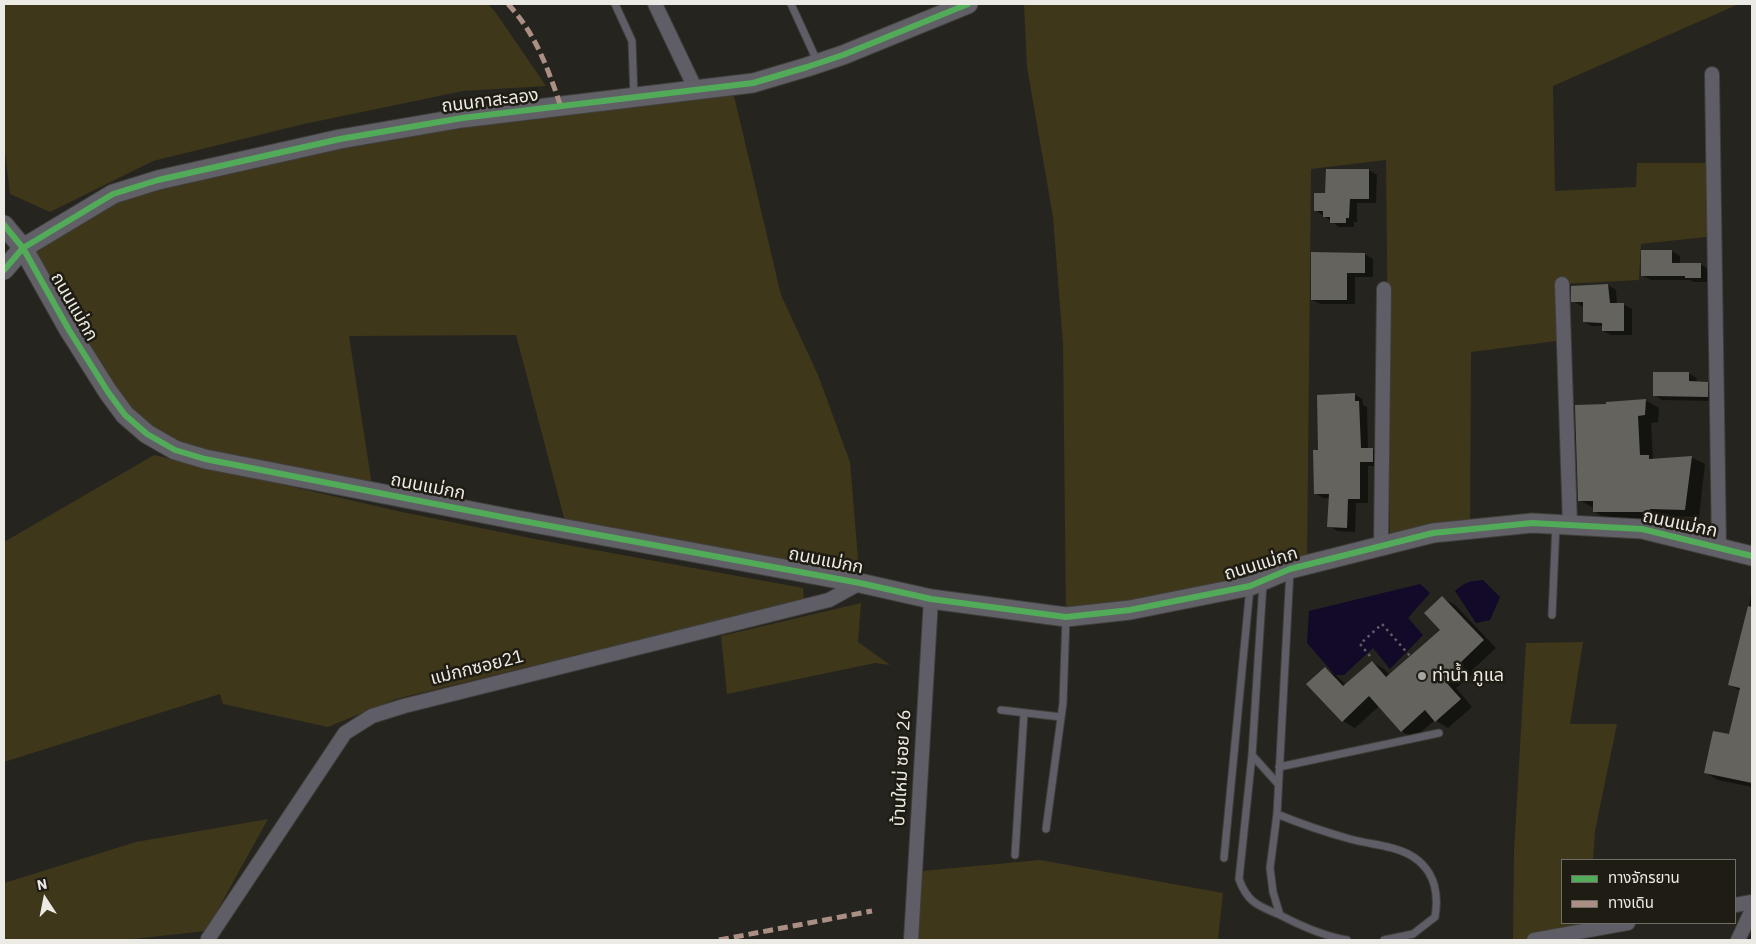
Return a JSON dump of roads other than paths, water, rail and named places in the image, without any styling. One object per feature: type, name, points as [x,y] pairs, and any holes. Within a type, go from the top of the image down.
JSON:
[{"type":"street","points":[[655,4],[696,90]]},
{"type":"street","name":"ถนนกาสะลอง","points":[[4,270],[23,248],[113,194],[158,180],[340,139],[462,118],[753,83],[818,63],[891,36],[968,4]]},
{"type":"street","points":[[1712,74],[1719,547]]},
{"type":"street","name":"ถนนแม่กก","points":[[4,222],[23,248],[69,330],[108,392],[126,415],[148,434],[175,450],[205,459],[512,519],[860,583],[931,599],[1066,617],[1130,610],[1257,583],[1290,569],[1433,533],[1532,523],[1642,530],[1752,556]]},
{"type":"street","points":[[1562,284],[1563,524]]},
{"type":"street","points":[[1381,546],[1384,289]]},
{"type":"street","name":"แม่กกซอย21","points":[[206,940],[345,733],[372,716],[414,703],[829,600],[860,583]]},
{"type":"street","name":"บ้านใหม่ ซอย 26","points":[[911,940],[931,599]]},
{"type":"street","points":[[1736,905],[1752,902]]},
{"type":"street","points":[[1738,940],[1752,910]]},
{"type":"street","points":[[1534,940],[1622,924]]},
{"type":"lane","points":[[615,4],[632,41],[634,98]]},
{"type":"lane","points":[[791,4],[818,63]]},
{"type":"lane","points":[[1552,614],[1563,524]]},
{"type":"lane","points":[[1280,915],[1273,892],[1270,868],[1277,814],[1290,569]]},
{"type":"lane","points":[[1257,583],[1252,755],[1240,879],[1248,898],[1263,908],[1304,927],[1334,938],[1347,940]]},
{"type":"lane","points":[[1224,858],[1257,583]]},
{"type":"lane","points":[[1046,829],[1061,717],[1066,617]]},
{"type":"lane","points":[[1001,710],[1061,717]]},
{"type":"lane","points":[[1015,855],[1024,713]]},
{"type":"lane","points":[[1279,767],[1439,733]]},
{"type":"lane","points":[[1252,755],[1278,784]]},
{"type":"lane","points":[[1277,814],[1311,828],[1351,840],[1393,848],[1418,858],[1429,872],[1436,889],[1435,917],[1413,934],[1384,940]]},
{"type":"place","name":"ท่าน้ำ ภูแล","points":[[1422,676]]}]
